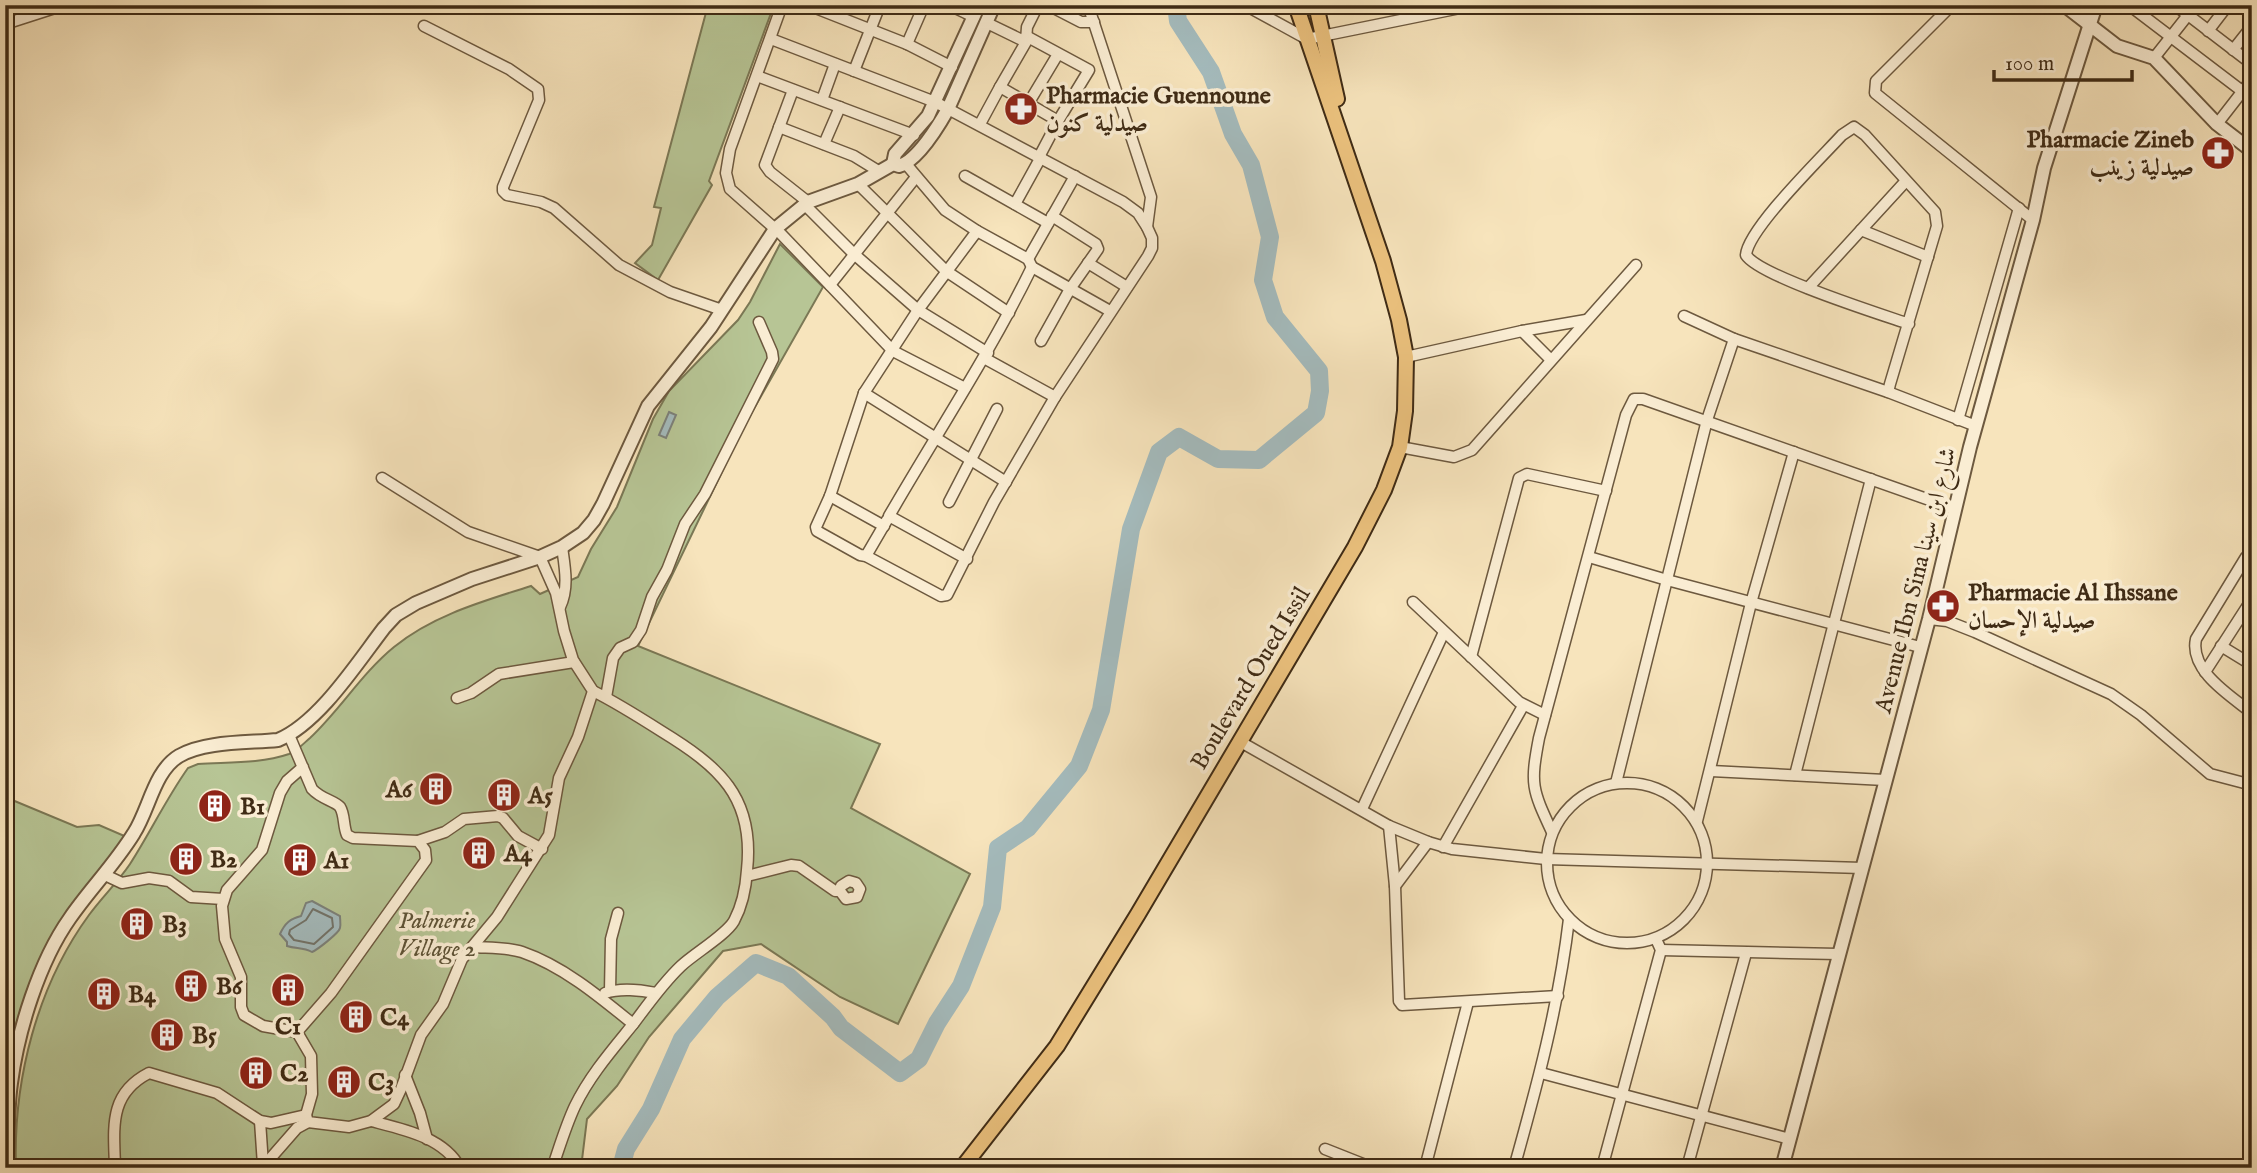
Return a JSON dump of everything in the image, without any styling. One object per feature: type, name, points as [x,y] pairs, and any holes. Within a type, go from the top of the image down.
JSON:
[{"type":"main road","name":"Boulevard Oued Issil","points":[[962,1168],[1057,1046],[1138,914],[1355,547],[1384,490],[1400,447],[1405,411],[1406,357],[1399,320],[1383,261],[1296,5]]},
{"type":"main road","name":"Boulevard Oued Issil","points":[[1316,5],[1350,162]]},
{"type":"street","points":[[5,24],[64,5]]},
{"type":"street","points":[[782,5],[730,149],[727,181],[730,190],[775,229],[893,351],[965,388]]},
{"type":"street","points":[[808,5],[823,8],[907,44],[952,67]]},
{"type":"street","points":[[854,71],[880,5]]},
{"type":"street","points":[[907,44],[924,5]]},
{"type":"street","points":[[949,5],[976,11],[928,117],[895,154],[899,164],[916,177],[938,204],[1070,289],[1110,311]]},
{"type":"street","points":[[7,1168],[11,1083],[27,1012],[40,978],[69,919],[122,853],[141,824],[166,767],[176,758],[200,747],[278,740],[289,735],[311,719],[396,615],[442,591],[540,557],[583,533],[594,520],[648,407],[722,310],[775,229],[806,203],[858,184],[899,164],[940,124],[994,5]]},
{"type":"street","points":[[980,124],[1026,39],[1027,27],[1038,5]]},
{"type":"street","points":[[1048,5],[1081,22],[1094,22]]},
{"type":"street","points":[[1088,5],[1151,197],[1147,227]]},
{"type":"street","points":[[1245,5],[1307,39],[1435,9],[1475,5]]},
{"type":"street","points":[[1952,5],[1876,81],[1875,93],[2033,220]]},
{"type":"street","points":[[2064,5],[2118,46],[2154,58],[2217,124],[2252,151]]},
{"type":"street","name":"Avenue Ibn Sina شارع ابن سينا","points":[[1782,1168],[1929,619],[1976,426],[2033,220],[2044,168],[2096,5]]},
{"type":"street","points":[[2129,5],[2242,91]]},
{"type":"street","points":[[2208,31],[2228,5]]},
{"type":"street","points":[[2154,58],[2170,36],[2183,9],[2252,64]]},
{"type":"street","points":[[987,23],[1087,69]]},
{"type":"street","points":[[424,26],[509,69],[538,89],[539,100],[503,187],[507,195],[541,202],[554,208],[619,265],[670,292],[722,310]]},
{"type":"street","points":[[2234,50],[2252,26]]},
{"type":"street","points":[[771,39],[935,102],[980,124],[1131,208],[1147,227],[1152,238],[1152,248],[1055,397],[1006,482],[967,559],[947,594],[942,596],[817,531],[816,525],[830,496],[864,393],[918,310],[977,231]]},
{"type":"street","points":[[1028,104],[1058,54]]},
{"type":"street","points":[[1087,69],[1106,60]]},
{"type":"street","points":[[822,100],[835,64]]},
{"type":"street","points":[[1015,204],[1058,121],[1088,73],[1087,69]]},
{"type":"street","points":[[757,76],[914,135]]},
{"type":"street","points":[[2217,124],[2252,79]]},
{"type":"street","points":[[1000,87],[1058,121]]},
{"type":"street","points":[[793,90],[765,165],[770,172],[806,203],[854,254],[918,310],[986,356],[1055,397]]},
{"type":"street","points":[[824,144],[840,107]]},
{"type":"street","points":[[779,127],[854,156],[880,173]]},
{"type":"street","points":[[1888,392],[1909,324],[1937,226],[1935,212],[1857,128],[1848,130],[1776,208],[1747,247],[1746,255],[1756,266],[1808,288],[1909,324]]},
{"type":"street","points":[[965,176],[1097,245],[1098,249],[1070,289],[1041,341]]},
{"type":"street","points":[[866,556],[986,356],[1009,313],[1050,220],[1075,176]]},
{"type":"street","points":[[830,285],[916,177]]},
{"type":"street","points":[[1808,288],[1905,182]]},
{"type":"street","points":[[858,184],[946,271],[1009,313]]},
{"type":"street","points":[[1958,420],[2019,208]]},
{"type":"street","points":[[1861,230],[1928,257]]},
{"type":"street","points":[[1088,263],[1126,287]]},
{"type":"street","points":[[1400,447],[1454,457],[1467,454],[1636,265]]},
{"type":"street","points":[[1684,316],[1734,339],[1888,392],[1976,426]]},
{"type":"street","points":[[1406,357],[1522,331],[1587,320]]},
{"type":"street","points":[[606,697],[613,658],[620,648],[632,642],[641,630],[652,597],[667,570],[685,524],[705,494],[773,359],[759,322]]},
{"type":"street","points":[[1522,331],[1551,360]]},
{"type":"street","points":[[1616,783],[1707,420],[1734,339]]},
{"type":"street","points":[[864,393],[1006,482]]},
{"type":"street","points":[[1552,832],[1534,790],[1532,775],[1545,715],[1626,415],[1634,399],[1643,398],[1955,509]]},
{"type":"street","points":[[949,502],[997,409]]},
{"type":"street","points":[[1697,821],[1751,603],[1794,452]]},
{"type":"street","points":[[1471,657],[1519,478],[1527,474],[1606,491]]},
{"type":"street","points":[[382,478],[468,532],[540,557],[554,587],[565,635],[575,662],[593,691],[690,748],[724,777],[732,790],[747,835],[747,876],[733,923],[681,966],[656,993],[598,1068],[576,1105],[555,1160],[555,1168]]},
{"type":"street","points":[[1795,775],[1871,479]]},
{"type":"street","points":[[830,496],[967,559]]},
{"type":"street","points":[[560,608],[566,582],[562,547]]},
{"type":"street","points":[[2252,551],[2196,639],[2196,655],[2205,672],[2252,713]]},
{"type":"street","points":[[1589,557],[1920,647]]},
{"type":"street","points":[[2205,672],[2221,646],[2249,611],[2252,599]]},
{"type":"street","points":[[1413,602],[1523,706],[1545,715]]},
{"type":"street","points":[[1929,619],[1947,621],[1975,632],[2110,694],[2141,715],[2210,774],[2250,785],[2252,762]]},
{"type":"street","points":[[1362,809],[1444,632]]},
{"type":"street","points":[[2221,646],[2252,665]]},
{"type":"street","points":[[457,698],[471,693],[499,674],[575,662]]},
{"type":"street","points":[[115,1168],[115,1123],[121,1098],[132,1084],[149,1073],[217,1093],[260,1121],[271,1123],[307,1119],[349,1127],[371,1122],[394,1104],[421,1035],[443,1004],[457,968],[497,917],[549,835],[559,778],[578,737],[593,691]]},
{"type":"street","points":[[1443,847],[1523,706]]},
{"type":"street","points":[[289,735],[318,796],[338,805],[347,835],[353,838],[418,841],[445,832],[464,819],[501,816],[518,836],[542,849]]},
{"type":"street","points":[[1239,741],[1389,826],[1443,847],[1546,859],[1861,869]]},
{"type":"street","points":[[262,1167],[307,1119],[312,1094],[311,1056],[297,1032],[263,1026],[244,1015],[240,1000],[241,977],[225,939],[223,899],[227,890],[262,850],[279,793],[287,781],[303,767]]},
{"type":"street","points":[[1711,771],[1885,780]]},
{"type":"street","points":[[1616,783],[1639,783],[1662,790],[1682,803],[1697,821],[1706,842],[1708,864],[1704,888],[1694,909],[1677,927],[1656,939],[1641,943],[1610,942],[1581,929],[1569,919],[1552,893],[1546,859],[1552,832],[1567,808],[1589,791],[1616,783]]},
{"type":"street","points":[[1389,826],[1395,886],[1400,1003],[1407,1006],[1558,996]]},
{"type":"street","points":[[297,1032],[331,993],[426,860],[425,850],[418,841]]},
{"type":"street","points":[[1395,886],[1428,842]]},
{"type":"street","points":[[747,876],[791,864],[799,866],[822,884],[840,891]]},
{"type":"street","points":[[104,875],[122,883],[149,878],[169,881],[191,897],[223,899]]},
{"type":"street","points":[[610,991],[611,939],[618,913]]},
{"type":"street","points":[[1514,1168],[1541,1073],[1558,996],[1569,919]]},
{"type":"street","points":[[1602,1168],[1661,950],[1656,939]]},
{"type":"street","points":[[473,947],[522,952],[549,965],[598,997],[632,1024]]},
{"type":"street","points":[[1661,950],[1838,954]]},
{"type":"street","points":[[1686,1168],[1746,953]]},
{"type":"street","points":[[598,997],[610,991],[639,990],[656,993]]},
{"type":"street","points":[[1425,1168],[1468,1002]]},
{"type":"street","points":[[1541,1073],[1790,1139]]},
{"type":"street","points":[[405,1075],[421,1112],[427,1139]]},
{"type":"street","points":[[260,1121],[262,1167]]},
{"type":"street","points":[[371,1122],[427,1139],[456,1160],[460,1168]]},
{"type":"street","points":[[1325,1149],[1373,1168]]},
{"type":"green space","points":[[708,5],[774,5],[709,181],[712,185],[658,280],[635,263],[652,245],[661,208],[654,207]]},
{"type":"green space","name":"Palmerie Village 2","points":[[780,244],[823,287],[743,428],[638,646],[880,744],[851,808],[970,874],[898,1024],[840,997],[761,944],[723,951],[649,1037],[617,1086],[587,1119],[581,1168],[16,1168],[16,1135],[24,1068],[42,1003],[55,972],[89,915],[130,864],[188,768],[198,764],[267,760],[292,753],[321,727],[382,657],[425,626],[477,603],[531,586],[540,594],[578,577],[591,549],[617,507],[653,419],[669,391],[738,320]]},
{"type":"green space","points":[[5,797],[77,827],[99,825],[129,838],[25,998],[13,1033],[5,1073]]},
{"type":"water","points":[[669,412],[676,415],[666,438],[659,435]]},
{"type":"water","points":[[312,901],[340,916],[339,930],[312,952],[287,946],[280,934],[282,930],[288,922],[301,916],[306,903]]},
{"type":"waterway","points":[[621,1168],[626,1149],[651,1109],[682,1039],[717,997],[756,963],[788,976],[833,1017],[841,1028],[900,1073],[919,1059],[937,1023],[961,986],[992,907],[998,848],[1028,828],[1079,766],[1101,710],[1131,529],[1159,452],[1179,437],[1218,459],[1259,460],[1316,413],[1320,391],[1319,371],[1275,317],[1263,280],[1270,237],[1251,165],[1233,134],[1211,72],[1178,21],[1176,5]]},
{"type":"place","name":"Pharmacie Guennoune صيدلية كنون","points":[[1021,109]]},
{"type":"place","name":"Pharmacie Zineb صيدلية زينب","points":[[2218,153]]},
{"type":"place","name":"Pharmacie Al Ihssane صيدلية الإحسان","points":[[1943,606]]},
{"type":"place","name":"A6","points":[[436,789]]},
{"type":"place","name":"A5","points":[[504,795]]},
{"type":"place","name":"B1","points":[[215,806]]},
{"type":"place","name":"A4","points":[[479,853]]},
{"type":"place","name":"B2","points":[[186,859]]},
{"type":"place","name":"A1","points":[[300,860]]},
{"type":"place","name":"B3","points":[[137,924]]},
{"type":"place","name":"B6","points":[[191,986]]},
{"type":"place","name":"C1","points":[[288,990]]},
{"type":"place","name":"B4","points":[[104,994]]},
{"type":"place","name":"C4","points":[[356,1017]]},
{"type":"place","name":"B5","points":[[167,1035]]},
{"type":"place","name":"C2","points":[[256,1073]]},
{"type":"place","name":"C3","points":[[344,1082]]}]
